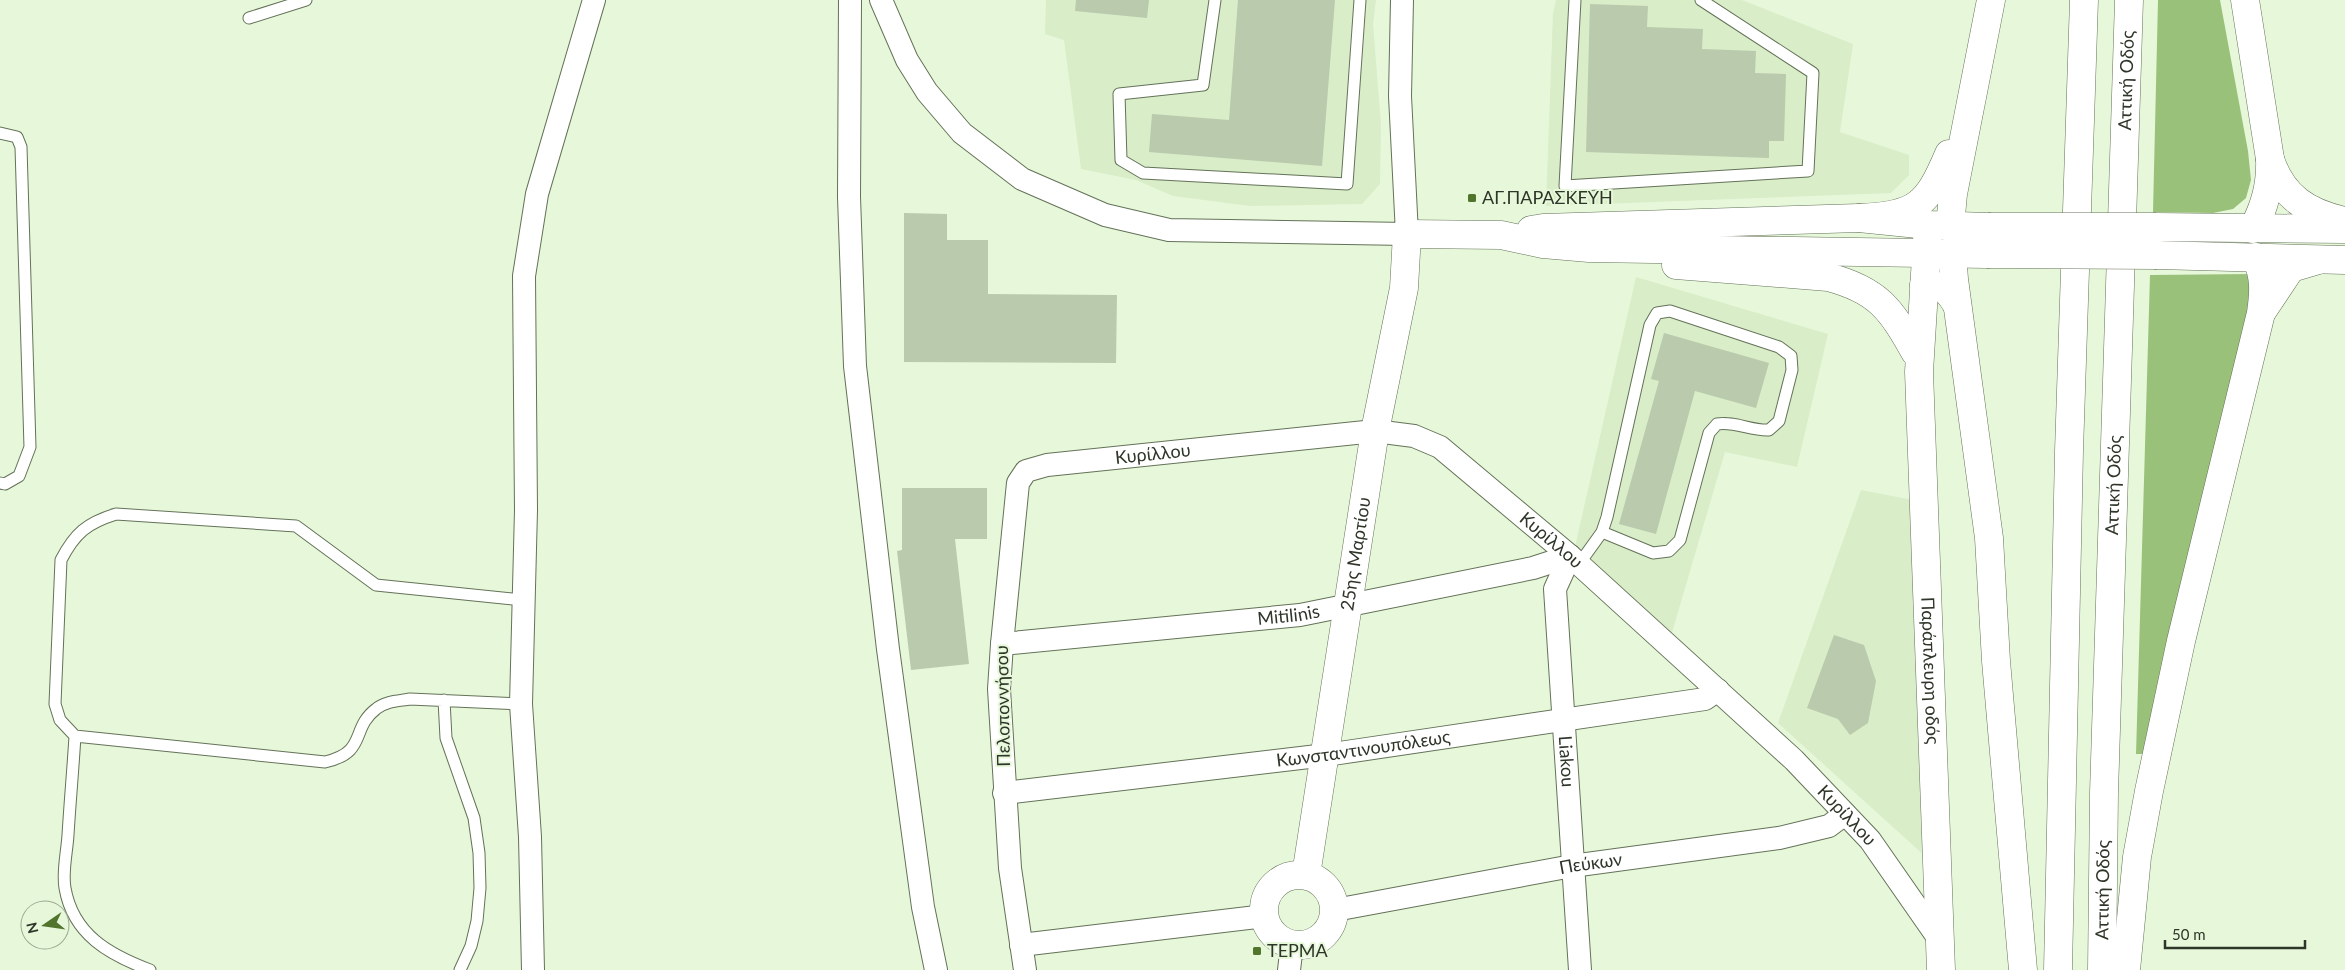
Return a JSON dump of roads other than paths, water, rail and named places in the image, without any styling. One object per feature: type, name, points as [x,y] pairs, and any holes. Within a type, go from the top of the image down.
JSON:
[{"type":"main road","points":[[1991,0],[1953,194],[1929,225],[1929,253],[1957,306],[1989,538],[1996,661],[2023,970]]},
{"type":"main road","points":[[2058,970],[2070,442],[2084,0]]},
{"type":"main road","name":"Αττική Οδός","points":[[2102,970],[2104,783],[2129,0]]},
{"type":"main road","points":[[2126,970],[2137,857],[2149,791],[2181,641],[2261,313],[2265,286],[2262,271],[2250,242],[2268,192],[2271,176],[2270,159],[2245,0]]},
{"type":"main road","points":[[1407,234],[1502,235],[1543,228],[1859,218],[1900,214],[1912,209],[1923,201],[1936,185],[1971,104]]},
{"type":"main road","points":[[2270,159],[2276,176],[2297,201],[2317,213],[2345,221]]},
{"type":"main road","points":[[1859,218],[1929,225],[1988,227],[2211,228],[2250,242],[2318,260],[2345,260]]},
{"type":"main road","points":[[1929,225],[1929,253]]},
{"type":"main road","points":[[1502,235],[1544,244],[1589,248],[2203,256],[2250,242],[2345,229]]},
{"type":"main road","name":"25ης Μαρτίου","points":[[1306,875],[1376,432],[1404,288],[1407,234]]},
{"type":"main road","points":[[1589,248],[1652,262],[1701,269],[1828,277],[1853,283],[1873,294],[1897,320],[1917,362]]},
{"type":"main road","name":"Παράπλευρη οδός","points":[[1929,253],[1917,362],[1941,970]]},
{"type":"main road","name":"Παράπλευρη οδός","points":[[1917,362],[1909,318],[1929,253]]},
{"type":"main road","points":[[2261,313],[2291,268],[2318,260]]},
{"type":"main road","points":[[1924,285],[1942,286],[1948,291],[1957,306]]},
{"type":"main road","points":[[1306,875],[1320,882],[1331,894],[1335,910],[1332,925],[1322,938],[1308,944],[1291,958],[1270,930],[1264,916],[1265,899],[1274,885],[1289,876],[1306,875]]},
{"type":"street","points":[[533,970],[530,837],[521,704],[522,600],[526,510],[524,276],[537,194],[594,0]]},
{"type":"street","points":[[850,0],[849,197],[855,366],[888,649],[923,907],[936,970]]},
{"type":"street","points":[[881,0],[907,60],[927,92],[962,133],[1022,180],[1105,215],[1169,230],[1407,234],[1400,96],[1401,1]]},
{"type":"street","name":"Κυρίλλου","points":[[1026,471],[1047,465],[1376,432],[1414,436],[1440,447],[1575,560],[1794,760],[1870,840],[1941,942]]},
{"type":"street","name":"Πελοποννήσου","points":[[1025,970],[1010,868],[999,689],[1018,483],[1026,471]]},
{"type":"street","name":"Mitilinis","points":[[1002,644],[1300,615],[1575,560]]},
{"type":"street","name":"Liakou","points":[[1575,560],[1556,589],[1580,970]]},
{"type":"street","name":"Κωνσταντινουπόλεως","points":[[1004,793],[1326,755],[1705,699],[1718,690]]},
{"type":"street","name":"Πεύκων","points":[[1335,910],[1572,866],[1779,838],[1829,826],[1845,814]]},
{"type":"street","points":[[1021,945],[1264,916]]},
{"type":"lane","points":[[249,18],[306,0]]},
{"type":"lane","points":[[1215,0],[1203,85],[1119,94],[1120,160],[1143,173],[1347,184],[1360,0]]},
{"type":"lane","points":[[1575,0],[1565,186],[1808,171],[1813,73],[1701,0]]},
{"type":"lane","points":[[0,133],[17,137],[21,147],[30,447],[19,476],[5,484],[0,483]]},
{"type":"lane","points":[[1575,560],[1602,532],[1607,517],[1650,325],[1657,313],[1670,311],[1779,347],[1791,356],[1792,370],[1779,422],[1769,430],[1759,431],[1727,422],[1717,424],[1709,433],[1680,540],[1669,551],[1653,553],[1602,532]]},
{"type":"lane","points":[[521,704],[410,699],[392,701],[377,708],[366,720],[352,750],[341,758],[325,762],[75,736],[60,720],[55,704],[61,560],[70,543],[81,530],[96,520],[116,514],[296,526],[376,585],[522,600]]},
{"type":"lane","points":[[444,700],[446,738],[474,818],[480,888],[477,922],[471,946],[460,970]]},
{"type":"lane","points":[[75,736],[65,887],[72,912],[84,932],[100,946],[125,960],[150,970]]},
{"type":"place","name":"ΑΓ.ΠΑΡΑΣΚΕΥΗ","points":[[1472,198]]},
{"type":"place","name":"ΤΕΡΜΑ","points":[[1257,951]]}]
